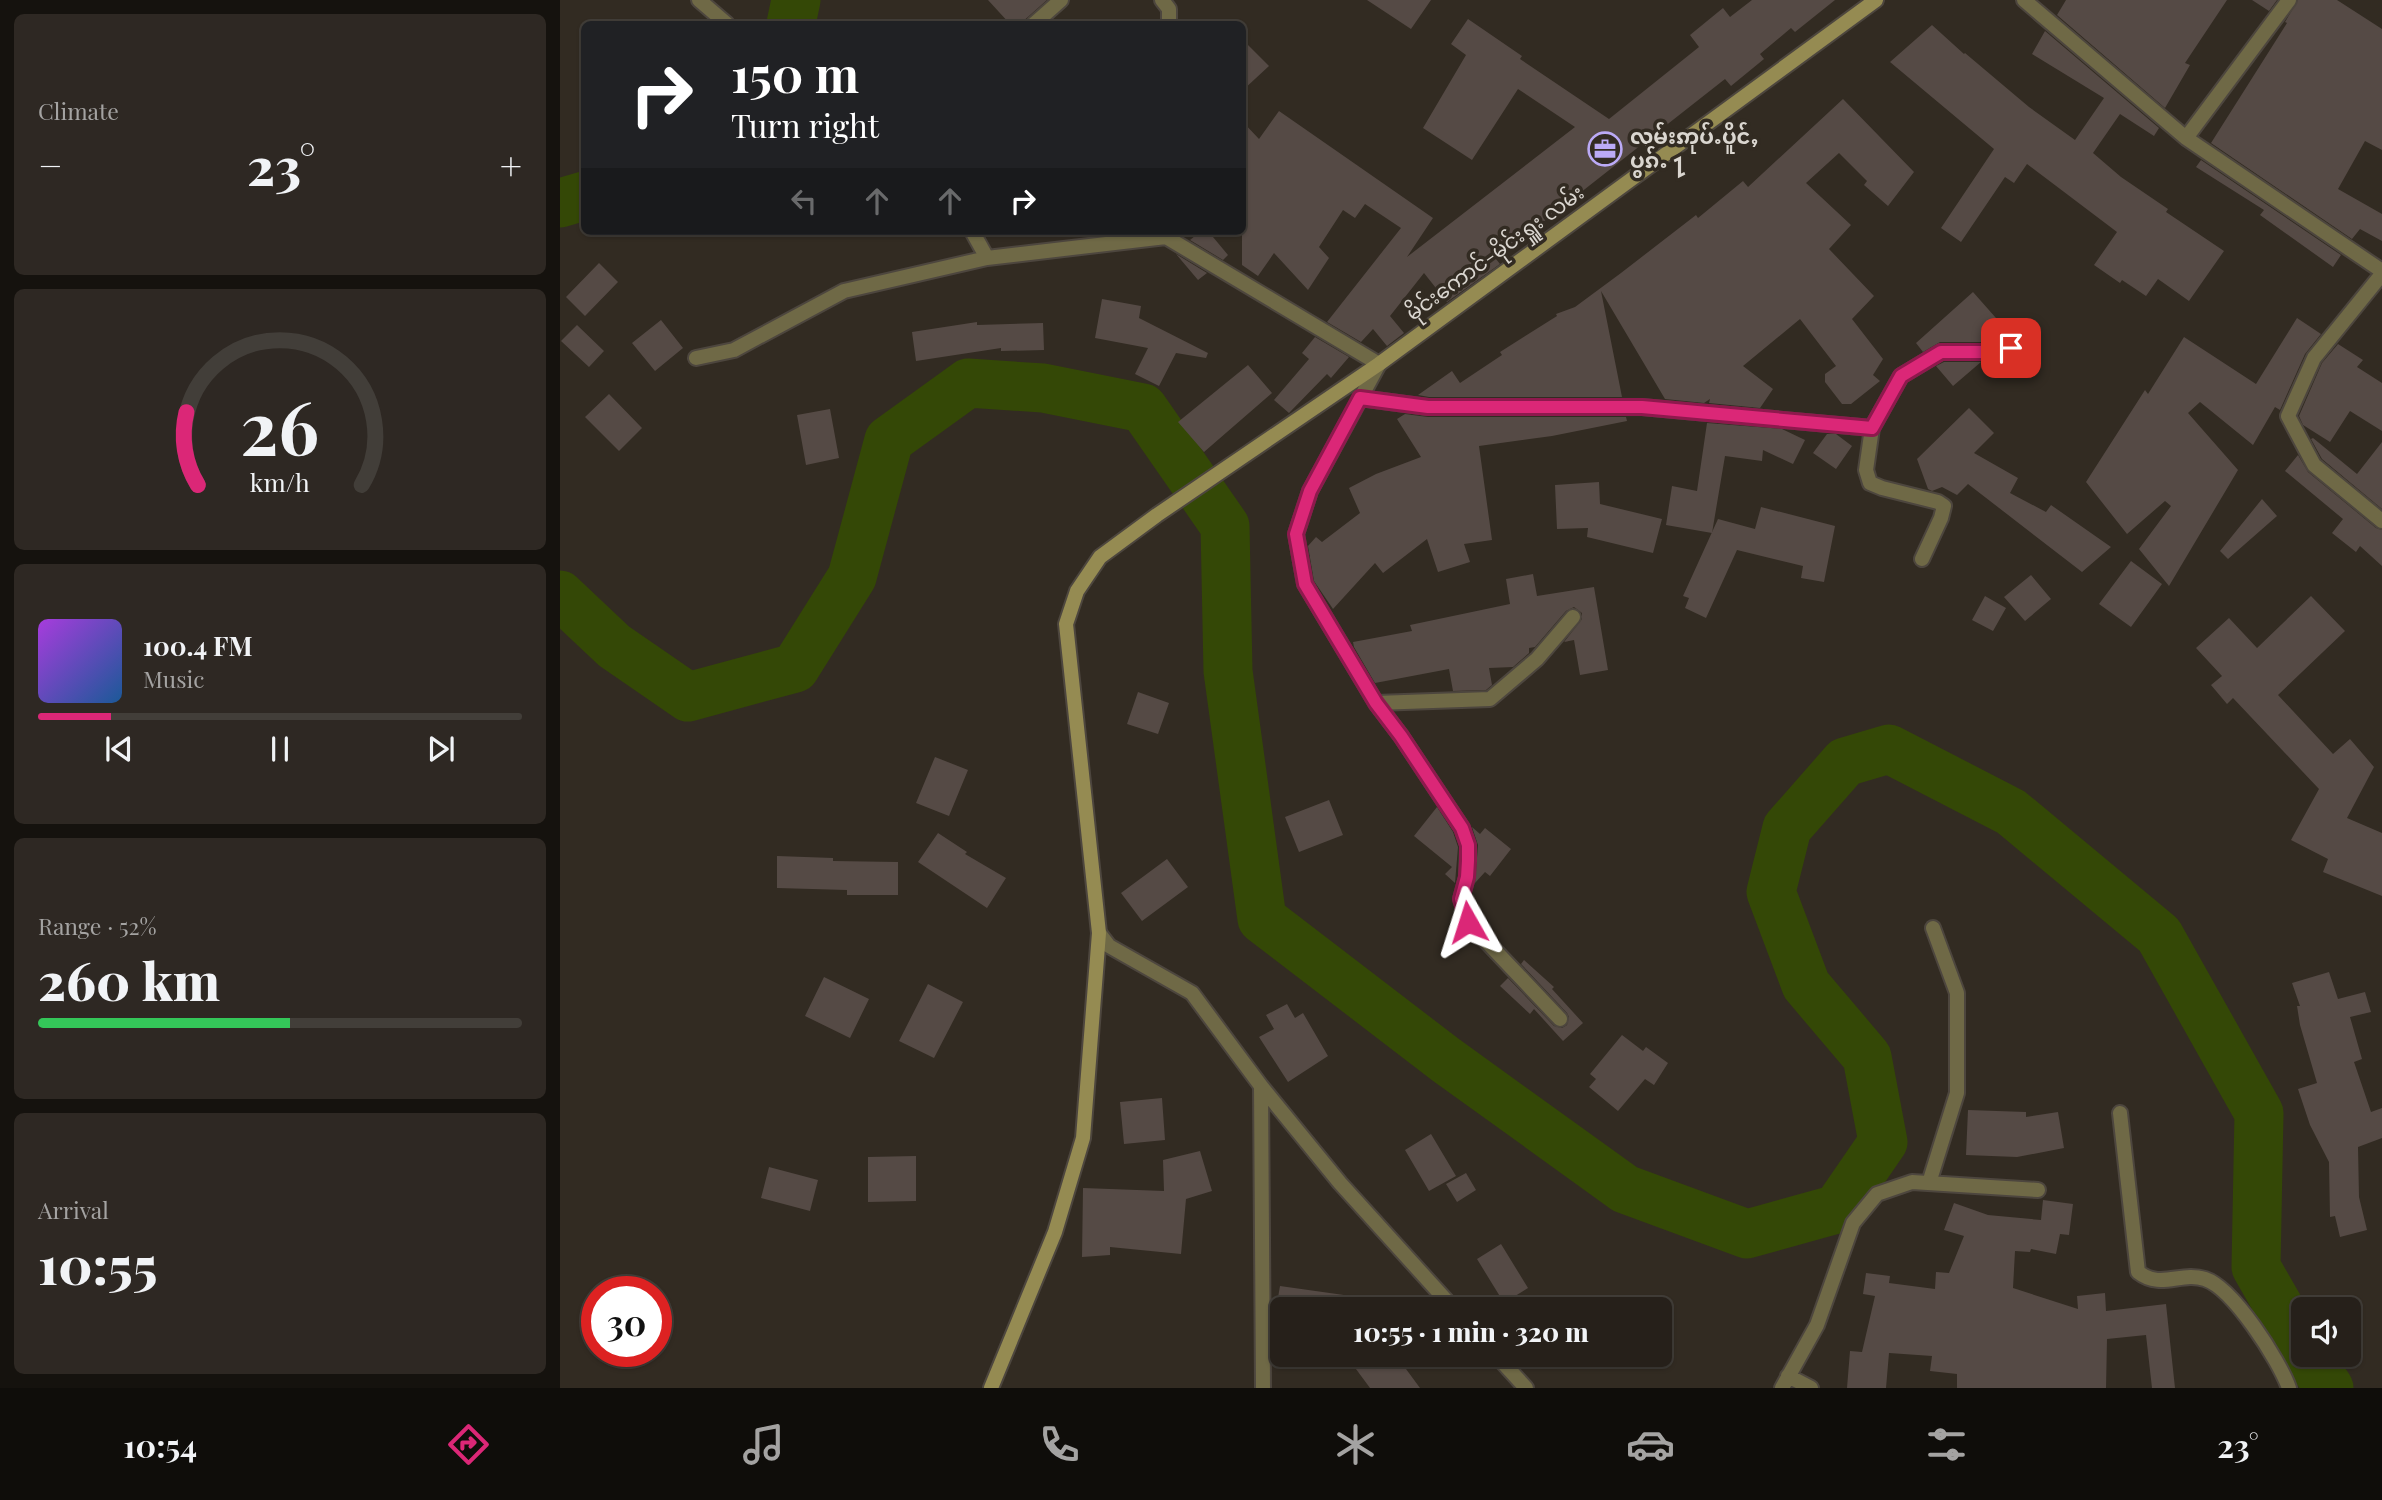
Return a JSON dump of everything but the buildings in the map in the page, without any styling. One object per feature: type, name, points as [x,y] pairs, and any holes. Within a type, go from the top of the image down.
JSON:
[{"type":"main road","name":"မိုင်းကောင်-မိုင်းရှူး လမ်း","points":[[991,1388],[1055,1232],[1083,1138],[1099,933],[1066,624],[1077,591],[1100,557],[1157,514],[1379,364],[1877,0]]},
{"type":"street","points":[[699,0],[724,21]]},
{"type":"street","points":[[1038,21],[1062,0]]},
{"type":"street","points":[[1162,0],[1169,9],[1169,21]]},
{"type":"street","points":[[2186,138],[2289,0]]},
{"type":"street","points":[[2031,3],[2186,138],[2382,272],[2314,358],[2288,416],[2314,465],[2382,521]]},
{"type":"street","points":[[974,235],[986,258]]},
{"type":"street","points":[[696,358],[734,350],[844,291],[986,258],[1158,235]]},
{"type":"street","points":[[1168,235],[1379,364],[1310,491],[1296,534],[1305,584],[1376,703],[1462,828],[1468,845],[1467,877],[1461,899],[1468,922],[1560,1019]]},
{"type":"street","points":[[1922,559],[1944,506],[1870,483],[1866,470],[1872,428],[1901,376],[1941,352],[2000,352],[2011,348],[2030,334]]},
{"type":"street","points":[[1360,398],[1428,407],[1642,407],[1872,428]]},
{"type":"street","points":[[1376,703],[1489,699],[1536,659],[1573,617]]},
{"type":"street","points":[[1929,1183],[1957,1093],[1957,993],[1933,928]]},
{"type":"street","points":[[1099,933],[1109,946],[1192,993],[1261,1086],[1340,1183],[1443,1297]]},
{"type":"street","points":[[1261,1086],[1263,1388]]},
{"type":"street","points":[[2120,1113],[2137,1272],[2147,1279],[2159,1281],[2205,1279],[2217,1288],[2241,1308],[2254,1325],[2289,1388]]},
{"type":"street","points":[[1811,1388],[1785,1382],[1817,1325],[1853,1223],[1877,1194],[1912,1182],[2038,1190]]},
{"type":"street","points":[[1507,1367],[1526,1388]]},
{"type":"waterway","points":[[792,21],[796,0]]},
{"type":"waterway","points":[[560,203],[581,197]]},
{"type":"waterway","points":[[560,595],[614,646],[688,697],[795,668],[852,577],[889,440],[968,383],[1043,388],[1143,408],[1225,526],[1228,671],[1262,919],[1446,1060],[1625,1189],[1747,1234],[1837,1209],[1883,1142],[1867,1057],[1806,985],[1771,892],[1787,828],[1845,762],[1889,749],[2011,812],[2159,935],[2259,1113],[2256,1267],[2291,1328]]},
{"type":"waterway","points":[[2315,1367],[2329,1388]]},
{"type":"place","name":"လုမ်းဢုပ်ႉပိူင်ႇ ပွၵ်ႉ ႑","points":[[1605,149]]},
{"type":"route","points":[[1468,922],[1461,899],[1468,861],[1468,845],[1462,828],[1376,703],[1305,584],[1296,534],[1310,491],[1360,398],[1428,407],[1642,407],[1872,428],[1901,376],[1941,352],[2000,352],[2011,348]]}]
